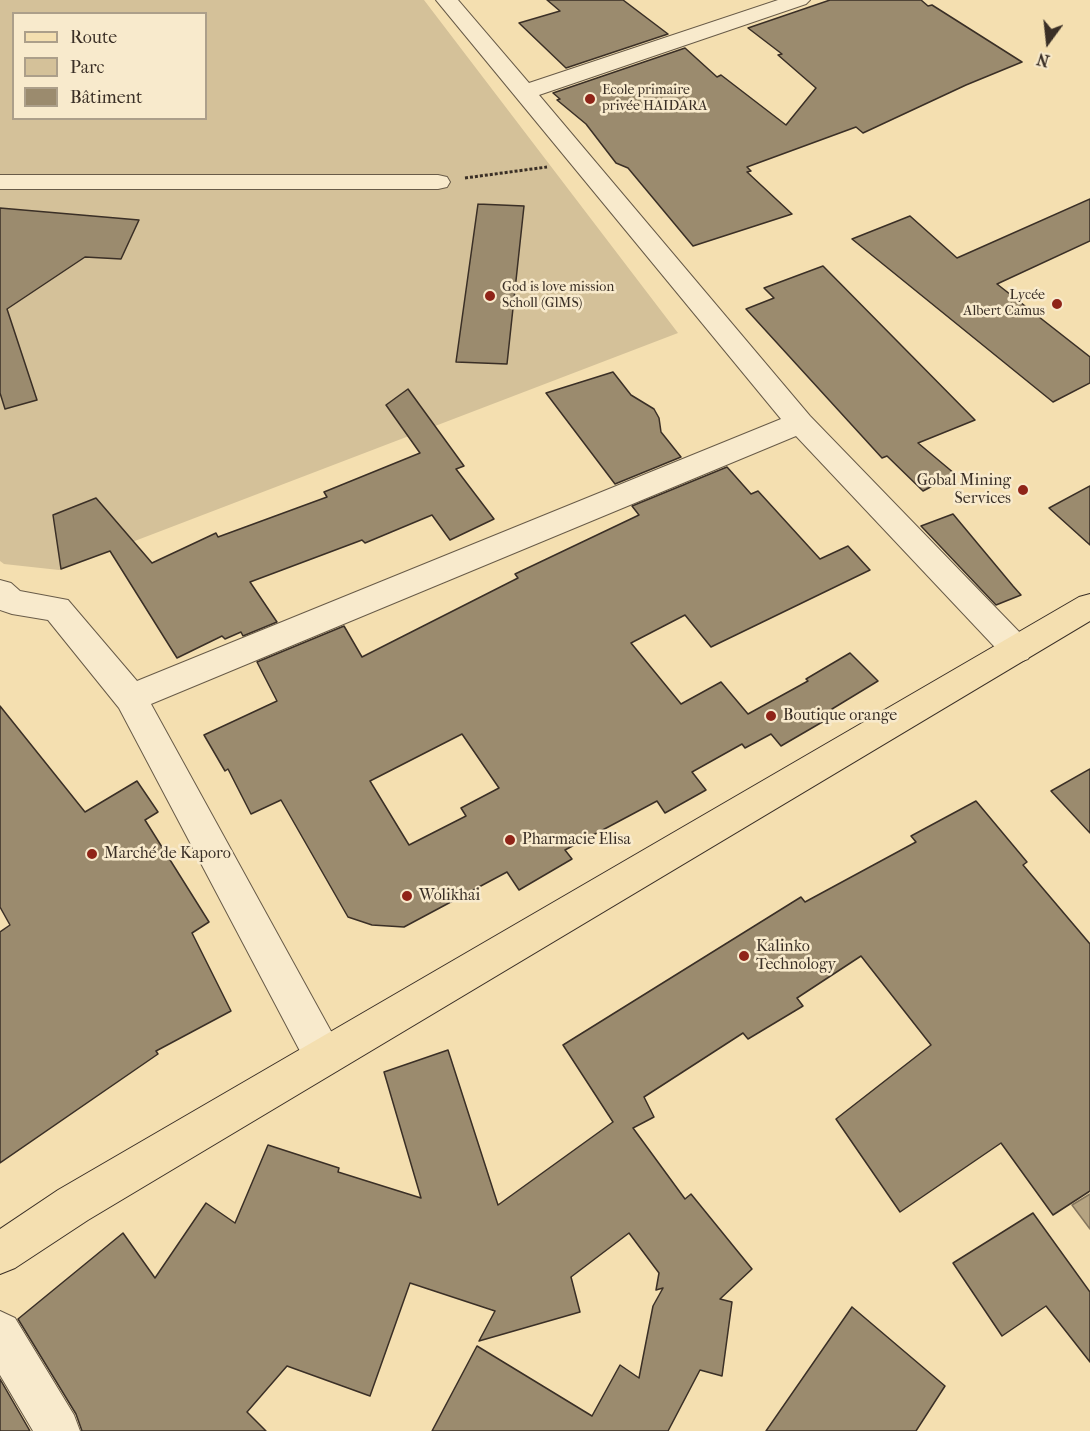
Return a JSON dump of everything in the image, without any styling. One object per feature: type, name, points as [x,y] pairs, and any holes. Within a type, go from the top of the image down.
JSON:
[{"type":"main road","points":[[0,1253],[74,1205],[1090,606]]},
{"type":"street","points":[[447,0],[800,423],[1017,650]]},
{"type":"street","points":[[525,92],[798,0]]},
{"type":"street","points":[[0,182],[438,182]]},
{"type":"street","points":[[132,698],[800,423]]},
{"type":"street","points":[[4,600],[57,609],[132,698],[324,1057]]},
{"type":"street","points":[[0,1333],[58,1431]]},
{"type":"path","points":[[438,182],[584,162]]},
{"type":"green space","points":[[0,0],[424,0],[678,333],[59,570],[4,564],[0,561]]},
{"type":"shaded area","points":[[1090,1194],[1090,1229],[1072,1205]]},
{"type":"building","points":[[547,0],[623,0],[668,34],[566,68],[519,23],[560,11]]},
{"type":"building","points":[[830,0],[921,0],[1022,62],[966,85],[863,133],[856,127],[747,167],[751,171],[747,172],[792,214],[693,246],[628,168],[616,163],[586,124],[557,100],[560,99],[553,93],[685,48],[717,77],[721,75],[786,125],[816,88],[778,55],[782,54],[748,28]]},
{"type":"building","points":[[1090,199],[1090,241],[997,284],[1090,357],[1090,383],[1053,402],[852,239],[910,216],[957,258]]},
{"type":"building","points":[[478,204],[524,206],[507,364],[456,362]]},
{"type":"building","points":[[0,208],[139,220],[121,259],[85,257],[7,309],[37,400],[5,409],[0,393]]},
{"type":"building","points":[[823,266],[975,420],[918,443],[955,474],[923,491],[887,456],[882,458],[746,309],[774,298],[764,288]]},
{"type":"building","points":[[613,372],[631,395],[654,409],[659,418],[661,432],[681,457],[615,484],[546,393]]},
{"type":"building","points":[[408,389],[464,466],[456,469],[494,519],[450,540],[432,515],[365,543],[362,540],[250,582],[277,622],[243,636],[241,632],[225,639],[222,636],[177,658],[110,551],[61,569],[53,515],[96,498],[152,563],[216,533],[218,537],[327,497],[324,492],[420,453],[386,405]]},
{"type":"building","points":[[727,467],[751,494],[758,491],[820,559],[848,546],[870,570],[711,647],[685,615],[631,643],[681,704],[721,682],[748,714],[808,681],[806,679],[850,653],[878,681],[832,709],[836,714],[781,746],[771,734],[745,748],[742,744],[692,772],[706,790],[665,813],[657,801],[565,850],[572,859],[519,890],[507,872],[404,927],[372,925],[348,917],[281,800],[251,814],[228,769],[225,771],[204,735],[277,701],[257,662],[344,626],[362,657],[518,578],[515,574],[639,515],[632,506]],"holes":[[[462,734],[499,788],[461,808],[466,816],[409,845],[370,781]]]},
{"type":"building","points":[[1090,486],[1090,545],[1049,508]]},
{"type":"building","points":[[953,514],[1021,595],[996,605],[921,526]]},
{"type":"building","name":"Marché de Kaporo","points":[[0,706],[85,812],[137,781],[158,812],[145,820],[209,922],[192,933],[231,1011],[156,1051],[158,1054],[0,1163],[0,932],[10,925],[0,907]]},
{"type":"building","points":[[1090,769],[1090,833],[1051,791]]},
{"type":"building","points":[[976,801],[1027,862],[1023,865],[1090,944],[1090,1191],[1053,1215],[1001,1143],[900,1212],[836,1119],[931,1045],[861,956],[797,998],[803,1006],[748,1039],[743,1033],[644,1097],[654,1117],[633,1128],[685,1199],[691,1194],[752,1269],[720,1299],[732,1302],[722,1376],[700,1370],[668,1431],[432,1431],[477,1346],[592,1416],[620,1365],[639,1378],[653,1306],[663,1288],[656,1290],[659,1273],[629,1233],[571,1277],[580,1312],[479,1341],[495,1311],[410,1283],[370,1396],[287,1366],[247,1412],[266,1431],[82,1431],[76,1414],[18,1319],[123,1233],[155,1278],[206,1203],[235,1223],[268,1145],[339,1168],[338,1172],[421,1198],[384,1072],[448,1050],[498,1205],[613,1122],[563,1045],[801,897],[805,902],[916,842],[911,836]]},
{"type":"building","points":[[1033,1213],[1090,1292],[1090,1362],[1046,1306],[1002,1336],[953,1263]]},
{"type":"building","points":[[852,1307],[945,1386],[916,1431],[766,1431]]},
{"type":"building","points":[[0,1379],[30,1431],[0,1431]]},
{"type":"place","name":"Ecole primaire privée HAIDARA","points":[[590,99]]},
{"type":"place","name":"God is love mission Scholl (GlMS)","points":[[490,296]]},
{"type":"place","name":"Lycée Albert Camus","points":[[1057,304]]},
{"type":"place","name":"Gobal Mining Services","points":[[1023,490]]},
{"type":"place","name":"Boutique orange","points":[[771,716]]},
{"type":"place","name":"Pharmacie Elisa","points":[[510,840]]},
{"type":"place","name":"Marché de Kaporo","points":[[92,854]]},
{"type":"place","name":"Wolikhai","points":[[407,896]]},
{"type":"place","name":"Kalinko Technology","points":[[744,956]]}]
